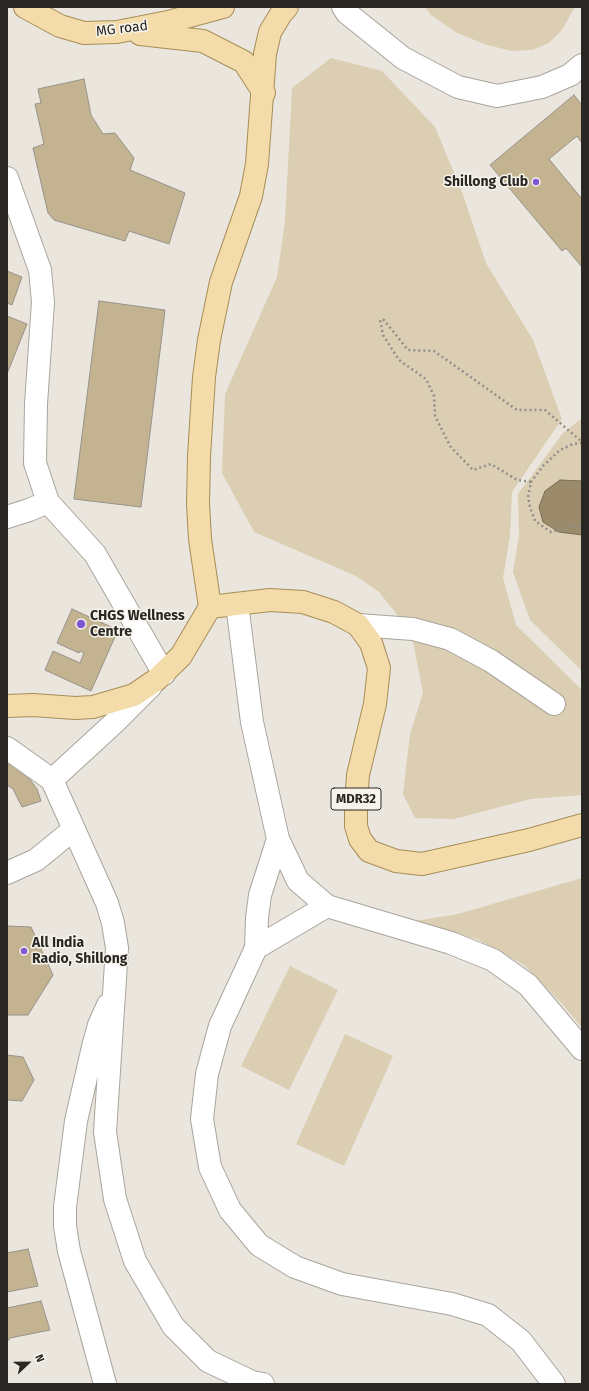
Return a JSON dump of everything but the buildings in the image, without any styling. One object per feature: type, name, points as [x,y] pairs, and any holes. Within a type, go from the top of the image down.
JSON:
[{"type":"main road","name":"MG road","points":[[26,7],[60,26],[84,33],[117,32],[168,22],[223,7]]},
{"type":"main road","points":[[7,706],[33,705],[75,708],[93,707],[134,695],[160,677],[181,656],[210,607],[200,539],[198,504],[199,456],[204,377],[209,340],[221,282],[251,196],[257,164],[264,93],[265,54],[270,32],[287,7]]},
{"type":"main road","points":[[117,32],[202,41],[244,62],[264,93]]},
{"type":"main road","name":"MDR32","points":[[210,607],[270,600],[303,602],[334,612],[358,625],[371,643],[379,668],[375,704],[358,775],[356,804],[356,826],[360,839],[369,851],[396,861],[422,864],[529,840],[582,825]]},
{"type":"street","points":[[343,7],[347,13],[403,58],[458,87],[497,96],[542,87],[570,75],[582,65]]},
{"type":"street","points":[[7,178],[40,270],[43,302],[36,404],[35,463],[48,502],[95,554],[160,677],[114,723],[52,780]]},
{"type":"street","points":[[7,517],[48,502]]},
{"type":"street","points":[[237,604],[252,722],[278,839],[298,882],[327,906],[451,944],[493,960],[528,985],[582,1049]]},
{"type":"street","points":[[358,625],[413,629],[450,639],[490,661],[554,704]]},
{"type":"street","points":[[7,748],[52,780],[107,903],[113,923],[117,948],[105,1132],[115,1199],[135,1261],[173,1326],[208,1361],[252,1382],[262,1384]]},
{"type":"street","points":[[7,873],[36,860],[74,830]]},
{"type":"street","points":[[278,839],[260,896],[256,918],[256,948],[220,1026],[207,1074],[202,1120],[210,1167],[230,1210],[259,1245],[295,1267],[342,1284],[452,1304],[488,1316],[521,1341],[554,1384]]},
{"type":"street","points":[[256,948],[327,906]]},
{"type":"street","points":[[105,1384],[69,1251],[65,1226],[65,1207],[76,1121],[92,1047],[99,1024],[108,1005],[116,973]]},
{"type":"path","points":[[531,482],[517,480],[491,464],[473,470],[450,446],[435,416],[434,396],[426,379],[399,360],[383,336],[380,320],[384,320],[408,350],[434,351],[517,410],[545,410],[582,443]]},
{"type":"path","points":[[582,443],[573,444],[560,450],[543,466],[531,482],[528,497],[535,521],[551,532],[575,526],[582,526]]},
{"type":"shaded area","points":[[425,7],[575,7],[562,30],[549,43],[532,50],[512,51],[487,45],[457,33],[431,15]]},
{"type":"shaded area","points":[[331,58],[382,71],[435,127],[462,192],[486,263],[533,340],[562,419],[512,492],[510,535],[503,578],[516,625],[582,690],[582,795],[531,799],[454,819],[415,818],[403,794],[410,734],[423,693],[411,632],[379,592],[356,576],[254,532],[222,473],[225,394],[277,277],[285,221],[292,88]]},
{"type":"shaded area","points":[[582,418],[582,671],[530,620],[513,572],[519,535],[518,494],[563,433]]},
{"type":"shaded area","points":[[560,480],[582,481],[582,535],[559,532],[543,522],[539,507],[545,491]]},
{"type":"shaded area","points":[[582,878],[582,1028],[563,1005],[524,965],[477,939],[408,922],[458,914]]},
{"type":"shaded area","points":[[290,966],[338,990],[289,1090],[241,1066]]},
{"type":"shaded area","points":[[345,1034],[393,1056],[344,1166],[296,1144]]},
{"type":"place","name":"Shillong Club","points":[[536,182]]},
{"type":"place","name":"CHGS Wellness Centre","points":[[81,624]]},
{"type":"place","name":"All India Radio, Shillong","points":[[24,951]]}]
